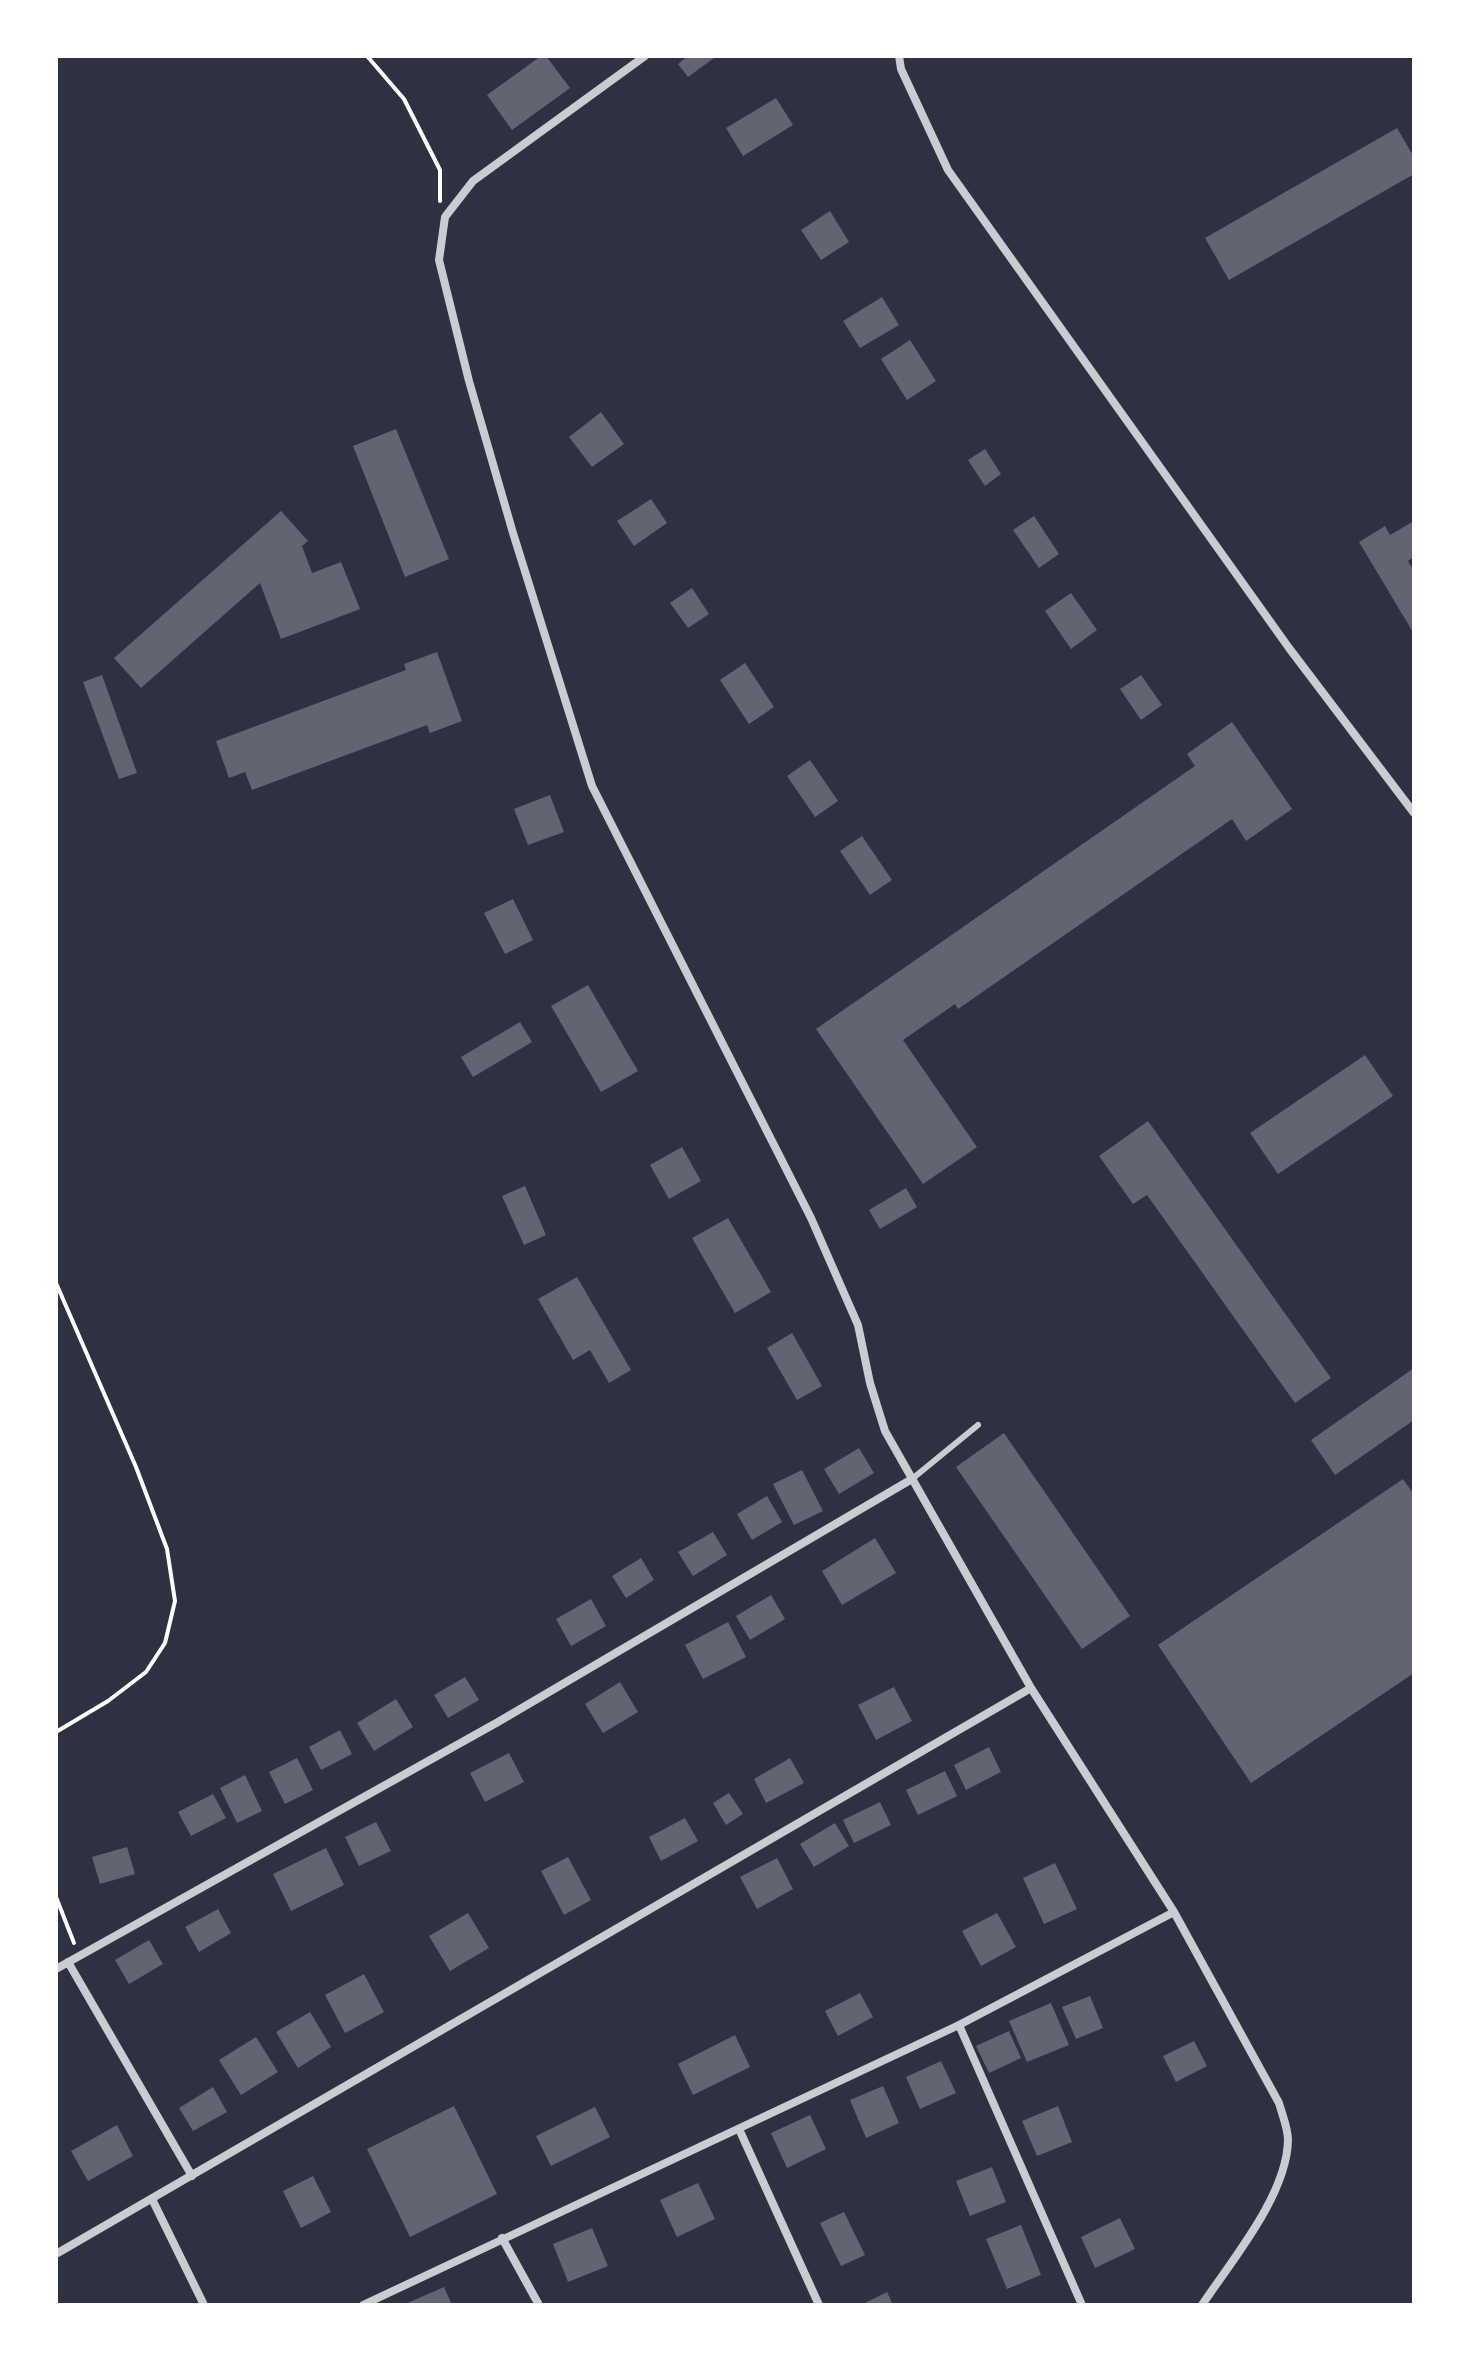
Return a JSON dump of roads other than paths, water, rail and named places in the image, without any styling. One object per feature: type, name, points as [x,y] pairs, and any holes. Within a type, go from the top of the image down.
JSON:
[{"type":"street","points":[[645,56],[473,181],[445,217],[439,260],[469,381],[513,533],[592,786],[811,1218],[858,1325],[870,1383],[885,1431],[1031,1688],[1174,1912],[1279,2103],[1289,2137],[1283,2172],[1266,2205],[1202,2305]]},
{"type":"street","points":[[899,56],[901,69],[948,170],[1289,648],[1414,813]]},
{"type":"street","points":[[56,1969],[498,1722],[912,1479]]},
{"type":"street","points":[[56,2254],[1031,1688]]},
{"type":"street","points":[[363,2305],[959,2025],[1174,1912]]},
{"type":"street","points":[[68,1962],[192,2176]]},
{"type":"street","points":[[959,2025],[1082,2305]]},
{"type":"street","points":[[739,2129],[819,2305]]},
{"type":"street","points":[[152,2199],[204,2305]]},
{"type":"street","points":[[502,2238],[539,2305]]},
{"type":"lane","points":[[912,1479],[978,1425]]}]
